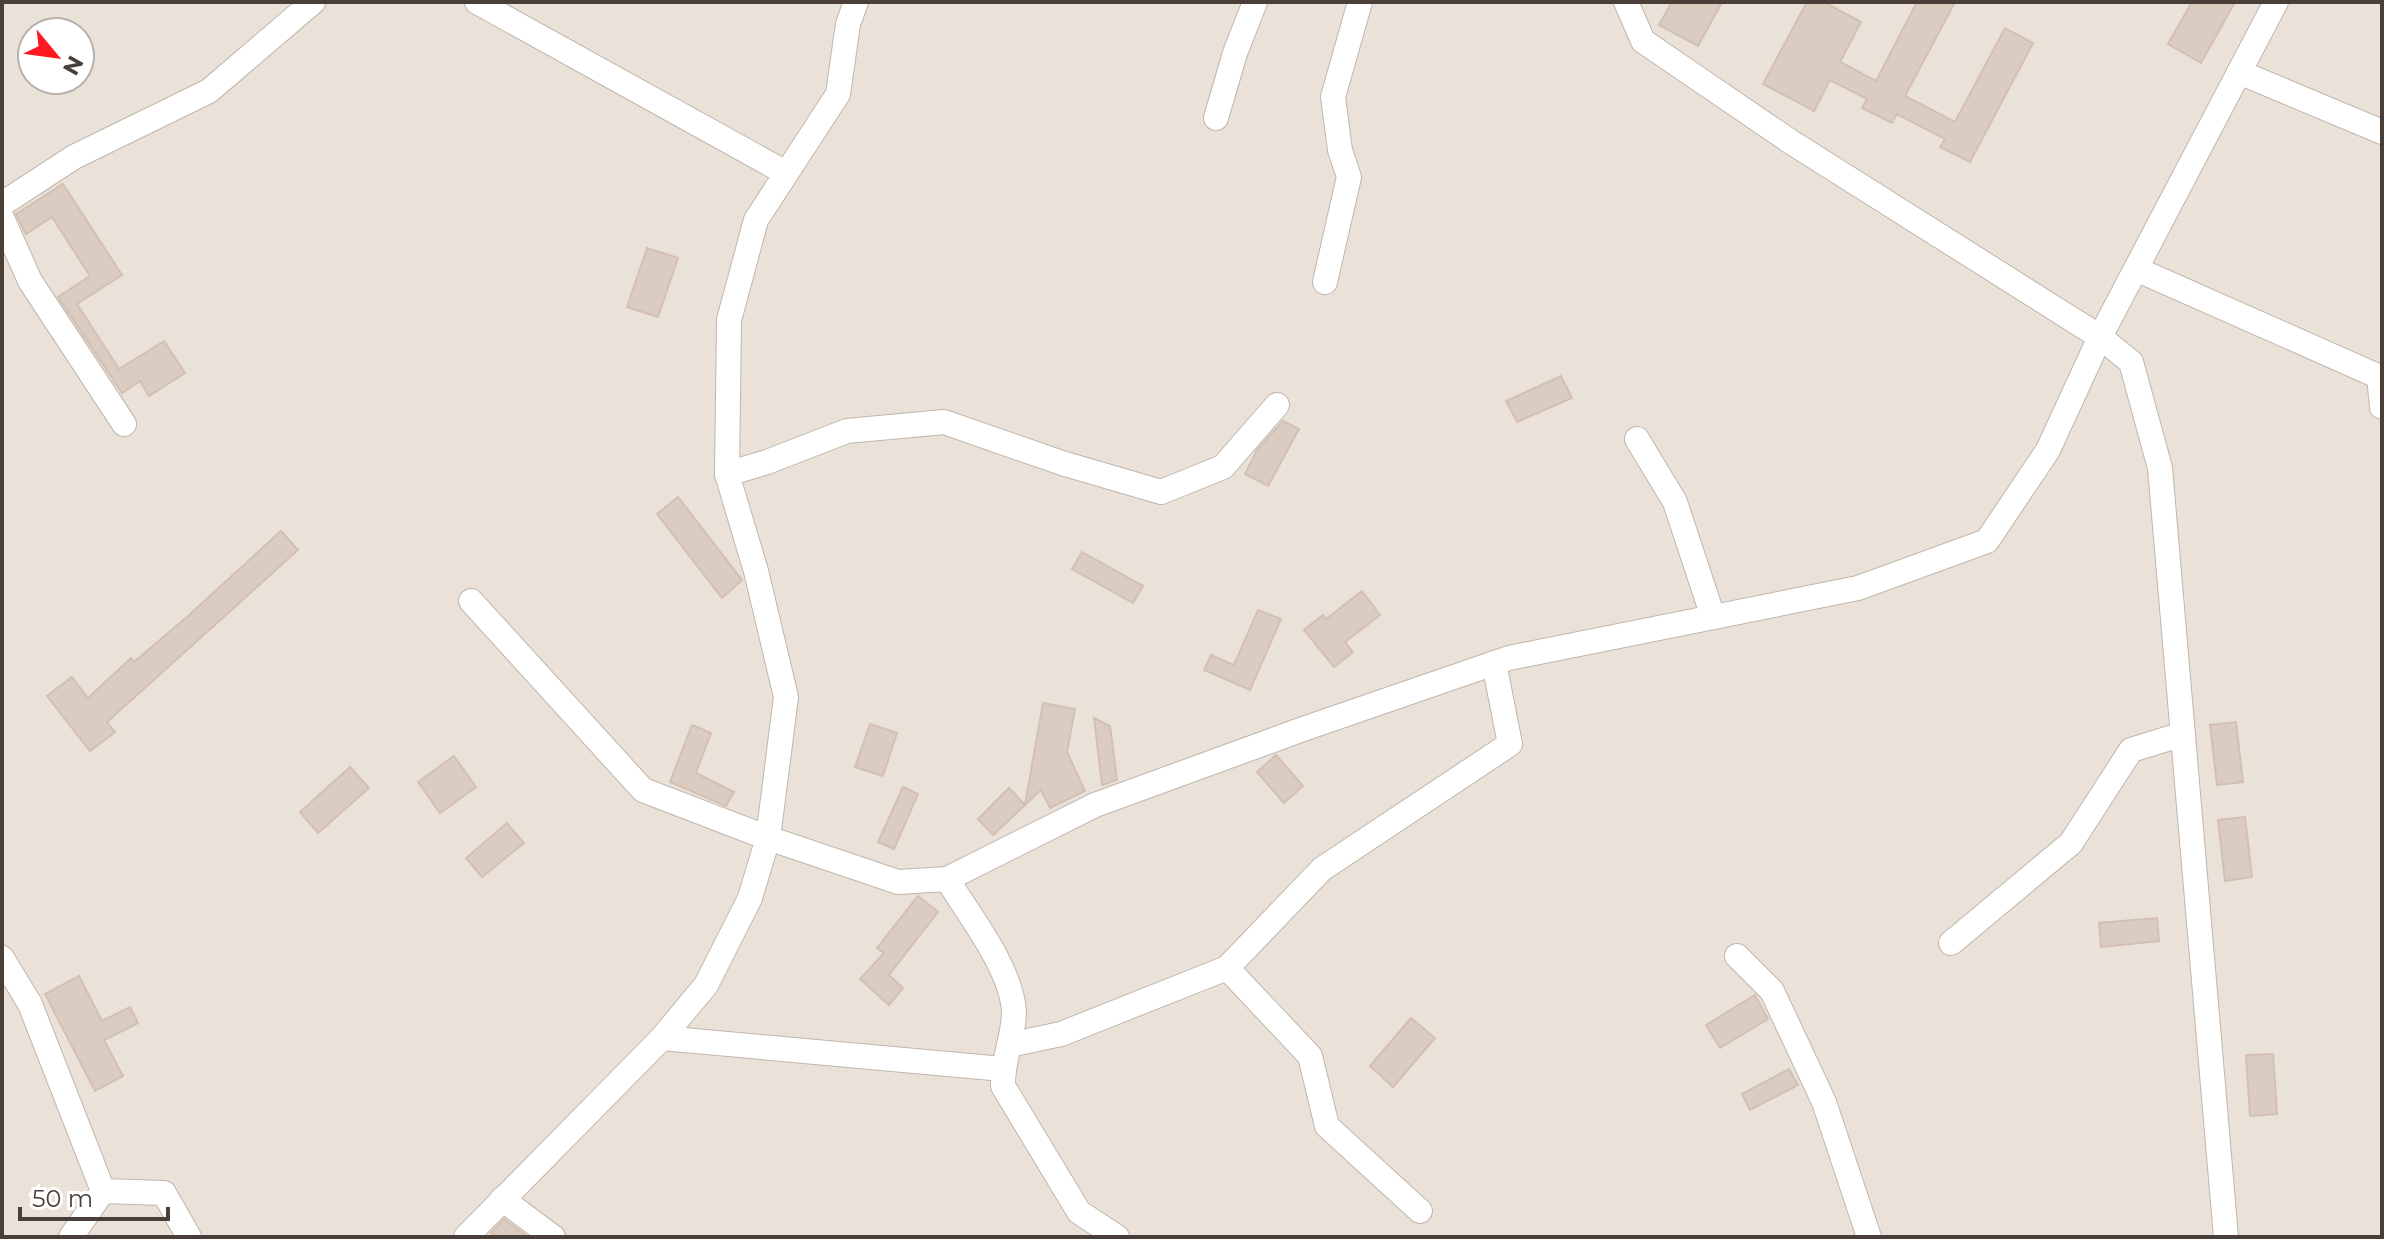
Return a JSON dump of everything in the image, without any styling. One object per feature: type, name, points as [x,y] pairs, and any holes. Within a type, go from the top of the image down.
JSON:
[{"type":"street","points":[[2,204],[74,157],[209,91],[313,2]]},
{"type":"street","points":[[477,2],[786,173]]},
{"type":"street","points":[[466,1237],[662,1038],[706,985],[750,898],[768,838],[786,697],[756,571],[727,474],[729,320],[756,220],[838,94],[848,24],[856,2]]},
{"type":"street","points":[[1216,118],[1235,53],[1255,2]]},
{"type":"street","points":[[1325,282],[1349,177],[1340,150],[1333,97],[1360,2]]},
{"type":"street","points":[[1626,2],[1643,41],[1791,142],[2100,337],[2131,362],[2160,468],[2226,1237]]},
{"type":"street","points":[[471,601],[643,790],[768,838],[898,882],[947,879],[1095,805],[1509,658],[1858,588],[1987,541],[2048,450],[2100,337],[2276,2]]},
{"type":"street","points":[[2239,72],[2382,132]]},
{"type":"street","points":[[2,218],[30,281],[124,424]]},
{"type":"street","points":[[2136,269],[2380,377],[2382,407]]},
{"type":"street","points":[[727,474],[847,431],[944,422],[1062,463],[1161,492],[1223,467],[1277,405]]},
{"type":"street","points":[[1637,439],[1675,502],[1713,617]]},
{"type":"street","points":[[1009,1045],[1061,1034],[1227,968],[1322,869],[1510,744],[1494,663]]},
{"type":"street","points":[[1951,943],[2071,843],[2131,750],[2183,734]]},
{"type":"street","points":[[947,879],[1000,964],[1014,1011],[1003,1069],[1003,1086],[1079,1212],[1117,1237]]},
{"type":"street","points":[[1737,956],[1772,991],[1779,1005],[1824,1102],[1869,1237]]},
{"type":"street","points":[[2,958],[30,1004],[103,1191]]},
{"type":"street","points":[[1227,968],[1310,1056],[1327,1126],[1420,1211]]},
{"type":"street","points":[[662,1038],[1003,1069]]},
{"type":"street","points":[[71,1237],[103,1191]]},
{"type":"street","points":[[103,1191],[164,1193],[189,1237]]},
{"type":"street","points":[[502,1199],[553,1237]]},
{"type":"shaded area","points":[[2,2],[2382,2],[2382,1237],[2,1237]]},
{"type":"building","points":[[1672,2],[1722,2],[1698,46],[1659,25]]},
{"type":"building","points":[[1807,2],[1824,2],[1861,22],[1840,62],[1876,81],[1917,2],[1955,2],[1905,96],[1955,122],[2005,28],[2033,43],[1970,162],[1940,147],[1945,139],[1897,114],[1892,123],[1862,108],[1867,99],[1830,80],[1814,111],[1763,84]]},
{"type":"building","points":[[2192,2],[2235,2],[2201,63],[2168,44]]},
{"type":"building","points":[[63,184],[122,275],[77,304],[119,369],[164,341],[185,373],[149,396],[140,381],[122,393],[58,297],[90,276],[52,217],[26,234],[16,214]]},
{"type":"building","points":[[647,248],[678,258],[658,317],[627,307]]},
{"type":"building","points":[[1561,376],[1572,398],[1517,422],[1506,401]]},
{"type":"building","points":[[1283,421],[1299,429],[1268,486],[1245,474],[1257,450]]},
{"type":"building","points":[[678,497],[742,580],[722,598],[657,514]]},
{"type":"building","points":[[281,531],[298,550],[107,722],[115,732],[90,751],[47,696],[72,677],[88,698],[131,658],[134,662],[188,616]]},
{"type":"building","points":[[1082,552],[1143,586],[1133,603],[1072,569]]},
{"type":"building","points":[[1362,591],[1380,615],[1345,642],[1353,652],[1334,667],[1304,630],[1323,615],[1326,619]]},
{"type":"building","points":[[1258,610],[1281,619],[1250,690],[1204,670],[1211,655],[1234,665]]},
{"type":"building","points":[[1043,703],[1075,709],[1067,752],[1085,791],[1050,808],[1041,790],[1025,805]]},
{"type":"building","points":[[1094,718],[1110,726],[1117,780],[1102,785]]},
{"type":"building","points":[[2236,722],[2243,782],[2217,785],[2210,725]]},
{"type":"building","points":[[870,724],[897,733],[883,776],[855,767]]},
{"type":"building","points":[[692,725],[711,733],[696,773],[734,792],[726,806],[670,782]]},
{"type":"building","points":[[1276,755],[1303,786],[1284,803],[1257,772]]},
{"type":"building","points":[[454,756],[476,787],[440,813],[418,782]]},
{"type":"building","points":[[350,767],[369,788],[318,833],[300,812]]},
{"type":"building","points":[[903,787],[918,794],[894,849],[878,842]]},
{"type":"building","points":[[1009,788],[1025,805],[993,835],[978,819]]},
{"type":"building","points":[[2245,817],[2252,877],[2225,881],[2218,820]]},
{"type":"building","points":[[507,823],[524,843],[482,877],[466,858]]},
{"type":"building","points":[[918,896],[938,912],[889,975],[903,988],[889,1005],[860,979],[884,953],[877,948]]},
{"type":"building","points":[[2157,918],[2159,941],[2101,947],[2099,923]]},
{"type":"building","points":[[79,976],[102,1021],[130,1007],[138,1023],[104,1040],[123,1076],[95,1091],[45,994]]},
{"type":"building","points":[[1755,995],[1768,1019],[1720,1048],[1706,1025]]},
{"type":"building","points":[[1411,1018],[1435,1038],[1393,1087],[1370,1066]]},
{"type":"building","points":[[2273,1054],[2277,1114],[2250,1116],[2246,1055]]},
{"type":"building","points":[[1789,1069],[1798,1085],[1750,1110],[1742,1094]]},
{"type":"building","points":[[504,1219],[528,1237],[496,1237],[491,1233]]}]
